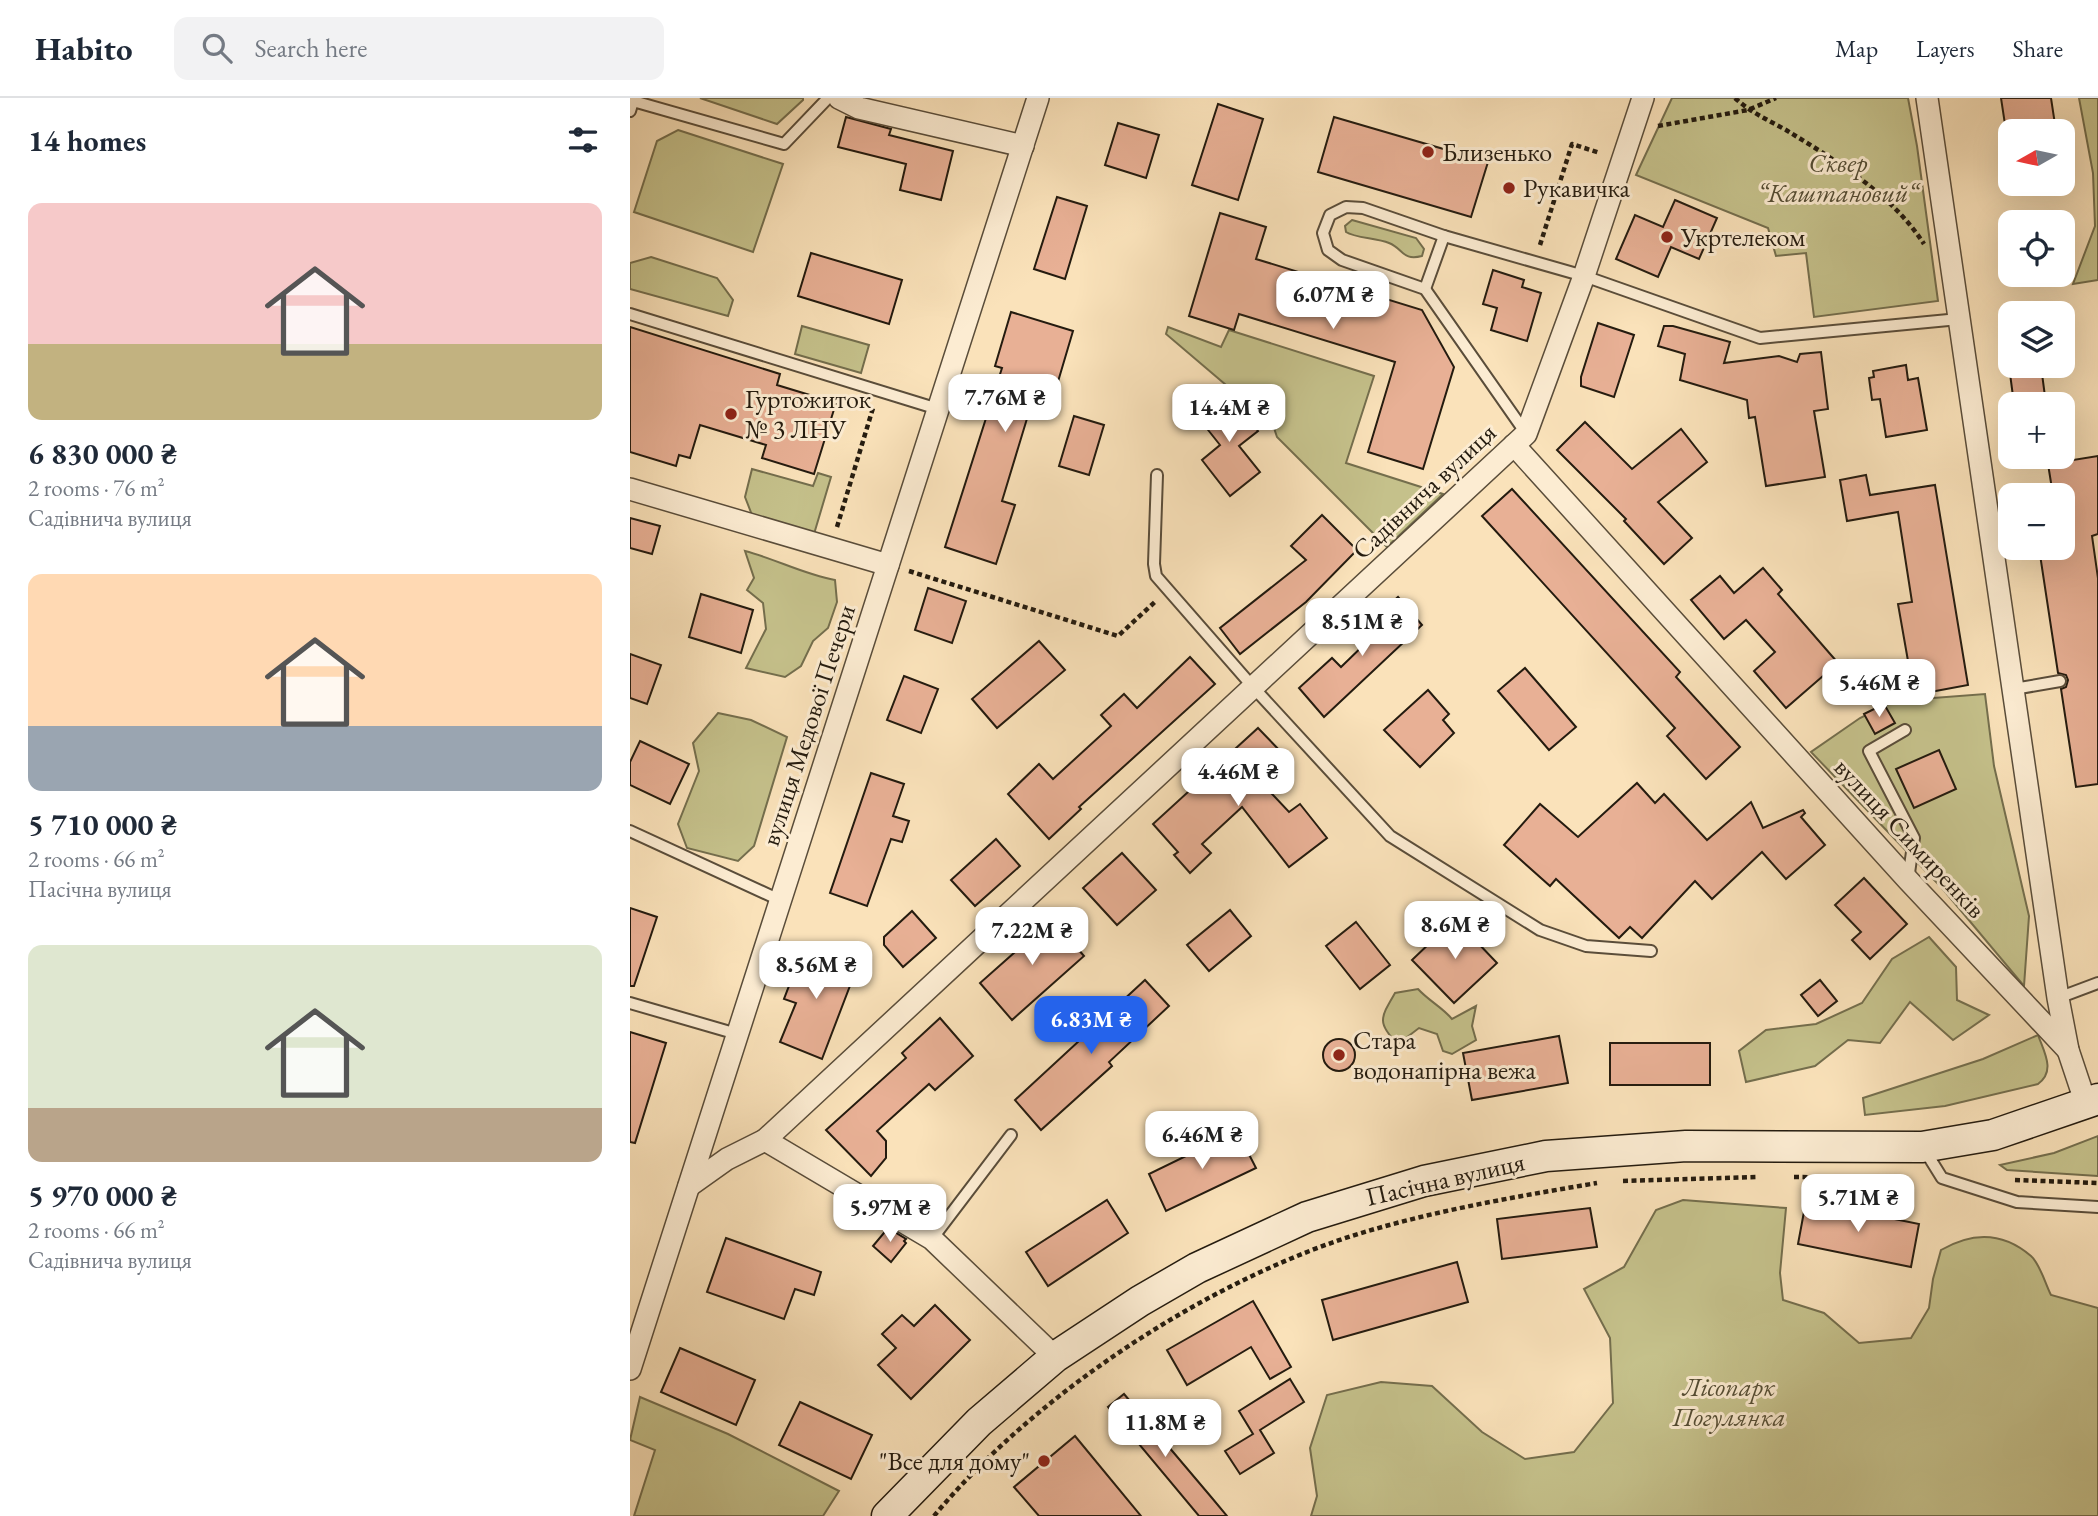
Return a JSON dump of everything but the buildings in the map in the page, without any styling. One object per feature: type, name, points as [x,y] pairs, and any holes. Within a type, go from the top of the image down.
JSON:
[{"type":"main road","name":"Пасічна вулиця","points":[[887,1516],[979,1422],[1055,1357],[1140,1301],[1253,1240],[1307,1217],[1424,1181],[1546,1156],[1686,1146],[1922,1147],[1993,1135],[2092,1101]]},
{"type":"street","points":[[839,98],[859,108],[1023,146]]},
{"type":"street","name":"вулиця Медової Печери","points":[[630,1369],[1038,98]]},
{"type":"street","name":"Садівнича вулиця","points":[[689,1186],[727,1159],[765,1140],[1520,439],[1584,276],[1643,98]]},
{"type":"street","points":[[1927,98],[2058,998],[2068,1050],[2092,1101]]},
{"type":"street","name":"вулиця Симиренків","points":[[1520,439],[1909,880],[2068,1050]]},
{"type":"street","points":[[630,489],[888,565]]},
{"type":"street","points":[[765,1140],[932,1239],[1055,1357]]},
{"type":"lane","points":[[630,111],[633,101],[783,144],[828,98]]},
{"type":"lane","points":[[1520,439],[1425,289],[1336,257],[1328,250],[1324,241],[1325,224],[1336,210],[1354,206],[1444,236],[1584,276],[1760,338],[1959,319]]},
{"type":"lane","points":[[1425,289],[1444,236]]},
{"type":"lane","points":[[630,314],[938,409]]},
{"type":"lane","points":[[1157,475],[1154,570],[1168,590],[1253,687],[1391,835],[1540,930],[1586,946],[1651,951]]},
{"type":"lane","points":[[2014,689],[2060,681]]},
{"type":"lane","points":[[1905,730],[1869,751],[1914,838],[1909,880]]},
{"type":"lane","points":[[630,831],[782,901]]},
{"type":"lane","points":[[2058,998],[2098,983]]},
{"type":"lane","points":[[630,1003],[737,1034]]},
{"type":"lane","points":[[932,1239],[1011,1135]]},
{"type":"lane","points":[[1922,1147],[1942,1178],[2017,1202],[2098,1208]]},
{"type":"path","points":[[1735,98],[1748,110],[1786,130],[1890,202],[1915,230],[1928,251]]},
{"type":"path","points":[[1633,131],[1748,110],[1776,98]]},
{"type":"path","points":[[1534,262],[1572,144],[1623,161]]},
{"type":"path","points":[[831,548],[875,401],[858,384]]},
{"type":"path","points":[[888,565],[1118,636],[1168,590]]},
{"type":"path","points":[[1613,1182],[1759,1177]]},
{"type":"path","points":[[1784,1177],[1942,1178]]},
{"type":"path","points":[[2007,1180],[2098,1183]]},
{"type":"path","points":[[934,1516],[998,1449],[1062,1393],[1121,1351],[1229,1288],[1274,1266],[1367,1231],[1446,1210],[1600,1183]]},
{"type":"green space","points":[[700,98],[803,98],[803,100],[777,124]]},
{"type":"green space","name":"Сквер “Каштановий“","points":[[1672,98],[1908,98],[1938,301],[1814,317],[1806,253],[1776,256],[1768,228],[1636,175]]},
{"type":"green space","points":[[2079,98],[2098,98],[2098,280],[2075,284],[2095,226],[2093,173]]},
{"type":"green space","points":[[678,130],[783,164],[753,252],[634,212],[657,141]]},
{"type":"green space","points":[[1352,220],[1416,238],[1424,249],[1422,256],[1407,256],[1389,243],[1346,232],[1345,226]]},
{"type":"green space","points":[[651,257],[717,278],[733,300],[728,316],[630,289],[630,263]]},
{"type":"green space","points":[[802,326],[869,345],[861,373],[795,354]]},
{"type":"green space","points":[[1168,327],[1221,347],[1229,330],[1374,376],[1346,463],[1443,494],[1387,547],[1277,437],[1273,425],[1166,334]]},
{"type":"green space","points":[[752,469],[813,486],[818,473],[831,477],[814,534],[752,515],[745,497]]},
{"type":"green space","points":[[745,551],[835,580],[837,602],[828,628],[813,641],[801,666],[785,677],[746,668],[766,629],[763,603],[747,590],[754,578]]},
{"type":"green space","points":[[1985,694],[1994,766],[2029,916],[2024,986],[1942,888],[1811,752],[1860,718],[1894,701]]},
{"type":"green space","points":[[718,713],[751,720],[787,737],[754,846],[738,861],[687,848],[678,824],[699,771],[693,743]]},
{"type":"green space","points":[[1929,937],[1956,967],[1957,1000],[1989,1015],[1953,1040],[1910,1002],[1880,1043],[1848,1040],[1815,1066],[1746,1082],[1739,1051],[1766,1030],[1816,1024],[1862,1003],[1892,959]]},
{"type":"green space","points":[[1418,989],[1452,1019],[1476,1006],[1472,1026],[1476,1040],[1452,1054],[1443,1051],[1437,1034],[1419,1028],[1398,1044],[1384,1025],[1386,1008],[1395,993]]},
{"type":"green space","points":[[2038,1035],[2047,1067],[2038,1084],[1945,1106],[1865,1115],[1863,1098],[1983,1059]]},
{"type":"green space","points":[[2098,1136],[2098,1176],[2007,1170],[2000,1165],[2054,1153]]},
{"type":"green space","name":"Лісопарк Погулянка","points":[[1683,1200],[1786,1208],[1780,1273],[1783,1300],[1824,1313],[1859,1343],[1911,1338],[1929,1308],[1941,1250],[1964,1240],[1987,1237],[2009,1242],[2031,1256],[2051,1295],[2098,1308],[2098,1516],[1311,1516],[1317,1496],[1310,1448],[1327,1395],[1381,1382],[1432,1386],[1482,1432],[1525,1459],[1574,1452],[1613,1403],[1610,1338],[1584,1289],[1624,1267],[1656,1210]]},
{"type":"green space","points":[[640,1397],[728,1434],[839,1491],[823,1516],[634,1516],[655,1450],[630,1440]]},
{"type":"place","name":"Близенько","points":[[1428,152]]},
{"type":"place","name":"Рукавичка","points":[[1509,188]]},
{"type":"place","name":"Укртелеком","points":[[1667,237]]},
{"type":"place","name":"Гуртожиток № 3 ЛНУ","points":[[731,414]]},
{"type":"place","name":"Стара водонапірна вежа","points":[[1339,1055]]},
{"type":"place","name":"\"Все для дому\"","points":[[1044,1461]]}]
